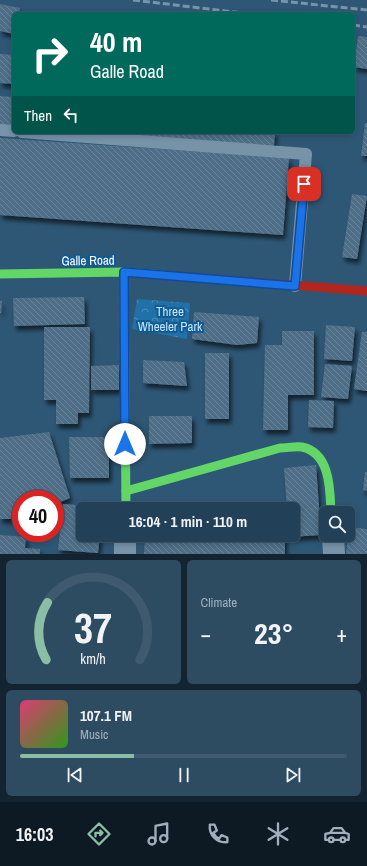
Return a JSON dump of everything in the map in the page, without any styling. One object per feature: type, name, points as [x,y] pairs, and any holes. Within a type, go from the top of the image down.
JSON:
[{"type":"main road","name":"Galle Road","points":[[0,274],[124,272],[367,291]]},
{"type":"main road","points":[[124,272],[126,502]]},
{"type":"main road","points":[[126,491],[280,448],[304,447],[319,457],[327,471],[330,506]]},
{"type":"street","points":[[125,554],[126,542]]},
{"type":"street","points":[[333,542],[334,554]]},
{"type":"lane","points":[[0,130],[12,131]]},
{"type":"lane","points":[[48,134],[306,154],[295,286]]},
{"type":"green space","name":"Three Wheeler Park","points":[[137,299],[190,303],[187,339],[132,329]]},
{"type":"building","points":[[0,4],[20,8],[19,12],[12,12],[12,34],[0,31]]},
{"type":"building","points":[[358,36],[367,37],[367,69],[355,67]]},
{"type":"building","points":[[0,54],[12,55],[12,84],[0,83]]},
{"type":"building","points":[[0,96],[12,97],[12,128],[0,127]]},
{"type":"building","points":[[365,123],[367,123],[367,156],[361,156]]},
{"type":"building","points":[[110,134],[275,134],[274,146]]},
{"type":"building","points":[[0,138],[289,158],[283,235],[0,215]]},
{"type":"building","points":[[352,194],[367,196],[357,259],[342,257]]},
{"type":"building","points":[[84,297],[85,324],[14,326],[13,298]]},
{"type":"building","points":[[0,301],[2,301],[1,313],[0,313]]},
{"type":"building","points":[[194,312],[259,317],[257,343],[237,345],[192,339]]},
{"type":"building","points":[[326,325],[355,327],[352,361],[324,359]]},
{"type":"building","points":[[44,327],[90,327],[89,413],[78,413],[78,424],[56,424],[56,400],[44,400]]},
{"type":"building","points":[[282,331],[314,331],[314,395],[288,395],[288,430],[263,430],[265,345],[282,345]]},
{"type":"building","points":[[362,332],[367,332],[367,391],[354,389]]},
{"type":"building","points":[[205,353],[229,353],[229,419],[205,419]]},
{"type":"building","points":[[143,360],[184,362],[187,386],[143,383]]},
{"type":"building","points":[[325,364],[352,366],[348,399],[321,397]]},
{"type":"building","points":[[119,365],[119,390],[91,390],[91,366]]},
{"type":"building","points":[[309,400],[334,401],[333,428],[308,427]]},
{"type":"building","points":[[149,416],[192,416],[192,443],[149,444]]},
{"type":"building","points":[[49,432],[70,498],[64,500],[64,490],[12,490],[12,519],[0,519],[0,438]]},
{"type":"building","points":[[69,437],[109,437],[109,478],[70,478]]},
{"type":"building","points":[[316,465],[319,507],[319,535],[300,536],[300,502],[286,502],[284,468]]},
{"type":"building","points":[[365,472],[367,472],[367,491],[363,490]]},
{"type":"building","points":[[64,504],[76,505],[76,542],[99,542],[98,553],[58,550],[59,542],[64,542]]},
{"type":"building","points":[[355,528],[367,529],[367,554],[346,554],[347,542],[355,542]]},
{"type":"building","points":[[0,535],[12,536],[12,542],[26,542],[25,548],[40,549],[40,554],[0,554]]},
{"type":"building","points":[[145,542],[285,542],[285,554],[144,554]]},
{"type":"railway","points":[[133,0],[234,12]]},
{"type":"railway","points":[[271,0],[367,10]]},
{"type":"railway","points":[[355,25],[367,27]]},
{"type":"traffic: fast","points":[[124,272],[126,502]]},
{"type":"traffic: fast","points":[[0,274],[124,272],[164,275]]},
{"type":"traffic: fast","points":[[126,491],[280,448],[302,447],[312,451],[319,457],[324,465],[329,484],[331,506]]},
{"type":"traffic: jam","points":[[164,275],[367,291]]},
{"type":"route","points":[[125,444],[124,272],[295,286],[304,184]]}]
